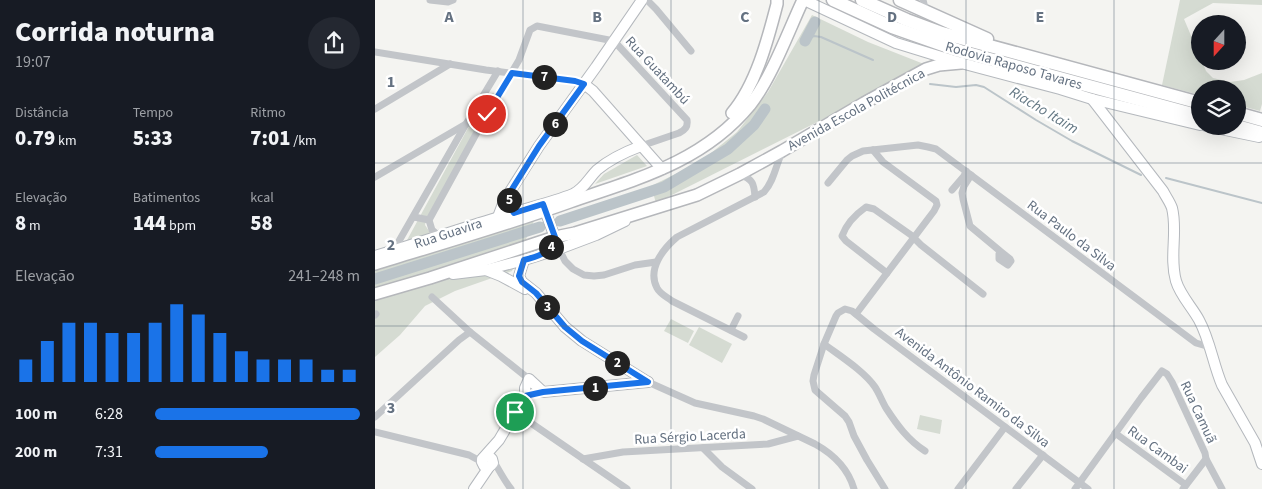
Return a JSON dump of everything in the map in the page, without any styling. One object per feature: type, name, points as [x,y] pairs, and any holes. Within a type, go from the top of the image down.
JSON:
[{"type":"highway","points":[[713,141],[721,126],[741,103],[754,78],[776,10],[777,0]]},
{"type":"highway","points":[[375,264],[466,232],[545,212],[653,174],[713,141],[750,105],[782,46],[803,0]]},
{"type":"highway","name":"Rodovia Raposo Tavares","points":[[833,0],[892,28],[960,50],[1191,114]]},
{"type":"highway","name":"Rodovia Raposo Tavares","points":[[862,0],[942,33],[1191,101]]},
{"type":"highway","points":[[900,0],[925,6],[980,36],[1045,62]]},
{"type":"highway","name":"Avenida Escola Politécnica","points":[[375,294],[430,278],[554,235],[646,211],[697,195],[782,151],[926,69],[939,65],[961,63]]},
{"type":"highway","points":[[1246,116],[1262,120]]},
{"type":"highway","points":[[1246,128],[1262,132]]},
{"type":"main road","points":[[499,217],[503,201],[539,146],[642,0]]},
{"type":"main road","points":[[803,0],[896,43],[1092,99],[1191,123]]},
{"type":"main road","points":[[584,84],[593,91],[663,169]]},
{"type":"main road","points":[[1092,99],[1163,191],[1170,204],[1173,220],[1173,263],[1176,281],[1199,320],[1222,385],[1255,443],[1262,464]]},
{"type":"main road","points":[[1111,125],[1114,112],[1120,105]]},
{"type":"main road","points":[[1245,135],[1262,137]]},
{"type":"main road","name":"Rua Guavira","points":[[375,256],[439,236],[466,232],[499,217],[514,213],[545,212],[575,193],[596,171],[614,158],[641,146]]},
{"type":"main road","points":[[509,194],[509,206],[514,213]]},
{"type":"main road","name":"Avenida Escola Politécnica","points":[[430,278],[461,272],[486,270],[524,260],[596,235],[646,211]]},
{"type":"main road","points":[[545,212],[559,249]]},
{"type":"main road","points":[[545,253],[552,245],[554,235]]},
{"type":"main road","points":[[524,260],[519,276],[522,282],[536,293],[542,302],[573,334],[648,382]]},
{"type":"main road","points":[[486,270],[525,289],[542,302]]},
{"type":"main road","points":[[475,486],[525,396],[525,388],[529,379],[543,392]]},
{"type":"main road","points":[[525,396],[543,392],[648,382]]},
{"type":"street","points":[[430,0],[448,2],[453,0]]},
{"type":"street","points":[[647,0],[691,51]]},
{"type":"street","name":"Rua Guatambú","points":[[512,73],[530,30],[537,26],[614,41],[687,120],[686,128],[679,133]]},
{"type":"street","points":[[375,52],[575,81],[584,84]]},
{"type":"street","points":[[375,109],[450,64]]},
{"type":"street","points":[[396,250],[399,241],[498,71]]},
{"type":"street","points":[[439,236],[432,230],[429,220],[487,114],[512,73]]},
{"type":"street","points":[[375,177],[466,124],[487,114]]},
{"type":"street","name":"Rua Guavira","points":[[641,146],[679,133]]},
{"type":"street","points":[[441,139],[451,150]]},
{"type":"street","name":"Rua Paulo da Silva","points":[[873,150],[918,146],[936,149],[1196,343],[1209,347]]},
{"type":"street","points":[[828,183],[852,156],[863,151],[873,150],[883,162],[936,201],[937,205],[935,211],[856,314]]},
{"type":"street","name":"Avenida Escola Politécnica","points":[[656,262],[667,245],[677,237],[765,192],[771,182],[782,151]]},
{"type":"street","points":[[951,190],[969,173]]},
{"type":"street","points":[[969,173],[962,193],[971,226],[1000,251]]},
{"type":"street","points":[[740,174],[747,177],[753,183],[755,197]]},
{"type":"street","points":[[887,273],[843,238],[842,234],[849,223],[864,208],[871,207],[904,230],[983,294]]},
{"type":"street","points":[[414,217],[429,220]]},
{"type":"street","points":[[559,249],[565,261],[573,269],[584,275],[603,275],[635,265],[656,262],[655,283],[657,289],[663,295],[744,337]]},
{"type":"street","points":[[432,297],[470,332],[529,379]]},
{"type":"street","name":"Avenida Antônio Ramiro da Silva","points":[[824,344],[836,316],[843,310],[848,309],[1043,455],[1077,486],[1088,489]]},
{"type":"street","points":[[731,330],[738,316]]},
{"type":"street","points":[[375,417],[470,332]]},
{"type":"street","points":[[885,489],[867,460],[845,416],[815,390],[813,381],[824,344],[866,376],[903,431],[913,443],[925,451]]},
{"type":"street","name":"Rua Camuã","points":[[1115,433],[1162,371],[1167,374],[1205,453],[1206,459],[1184,487]]},
{"type":"street","points":[[648,382],[695,403],[754,416],[799,436],[822,448],[841,464],[847,472],[854,489]]},
{"type":"street","points":[[515,412],[627,489]]},
{"type":"street","points":[[958,489],[1005,427]]},
{"type":"street","points":[[375,432],[469,455],[488,462],[511,489]]},
{"type":"street","points":[[1077,486],[1115,433]]},
{"type":"street","name":"Rua Cambai","points":[[1115,433],[1184,487]]},
{"type":"street","name":"Rua Sérgio Lacerda","points":[[583,459],[623,452],[768,444],[799,436]]},
{"type":"street","points":[[703,448],[722,467],[752,489]]},
{"type":"street","points":[[1016,489],[1043,455]]},
{"type":"street","points":[[1206,459],[1222,489]]},
{"type":"shaded area","points":[[1180,0],[1262,0],[1262,5],[1213,3],[1184,19],[1191,36],[1191,70],[1206,70],[1213,78],[1222,80],[1191,80],[1191,93],[1162,85]]},
{"type":"shaded area","points":[[812,15],[868,42],[929,66],[656,203],[651,186],[700,162],[737,132],[768,92]]},
{"type":"shaded area","points":[[1262,73],[1262,104],[1260,111],[1246,107],[1246,80],[1244,80]]},
{"type":"shaded area","points":[[497,92],[426,220],[425,225],[431,234],[406,242],[486,95]]},
{"type":"shaded area","points":[[637,155],[647,166],[595,184],[604,174]]},
{"type":"shaded area","points":[[534,221],[512,271],[455,291],[425,306],[400,335],[375,357],[375,269]]},
{"type":"shaded area","points":[[671,319],[694,331],[688,343],[664,331]]},
{"type":"shaded area","points":[[699,327],[732,344],[722,363],[689,345]]},
{"type":"shaded area","points":[[920,415],[942,420],[940,434],[917,429]]},
{"type":"waterway","points":[[805,41],[815,22]]},
{"type":"waterway","name":"Riacho Itaim","points":[[805,41],[814,36],[821,37],[873,60]]},
{"type":"waterway","name":"Riacho Itaim","points":[[930,84],[956,87],[976,85],[984,87],[1072,141],[1141,175]]},
{"type":"waterway","points":[[560,221],[664,187],[728,149],[754,125],[765,109]]},
{"type":"waterway","name":"Riacho Itaim","points":[[1166,178],[1262,203]]},
{"type":"waterway","points":[[375,279],[540,227]]},
{"type":"route","points":[[487,114],[512,73],[575,81],[584,84],[539,146],[509,194],[509,206],[514,213],[543,204],[555,237],[552,245],[545,253],[524,260],[519,276],[522,282],[536,293],[558,320],[573,334],[648,382],[543,392],[525,396],[515,412]]}]
